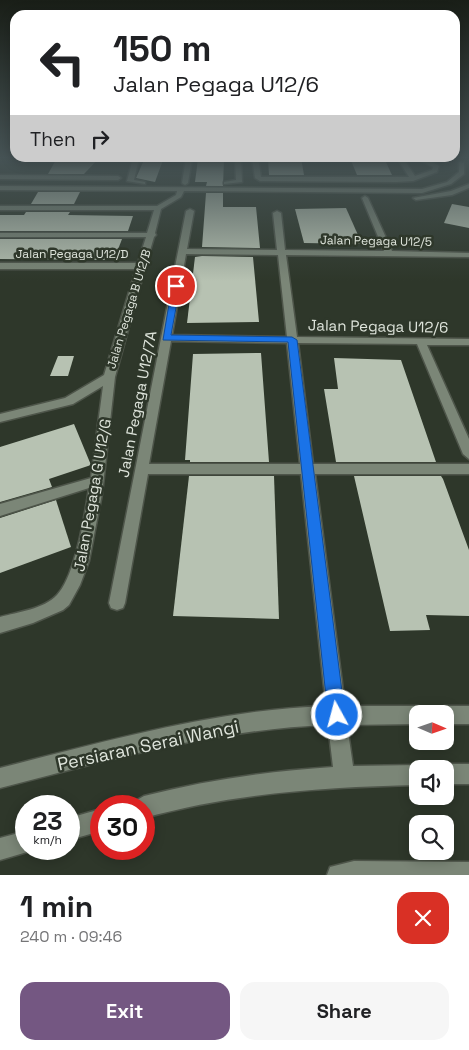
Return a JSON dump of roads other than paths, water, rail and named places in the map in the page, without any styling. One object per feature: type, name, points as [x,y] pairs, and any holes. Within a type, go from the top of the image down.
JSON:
[{"type":"street","points":[[0,208],[158,208],[169,199]]},
{"type":"street","points":[[365,199],[389,254]]},
{"type":"street","name":"Jalan Pegaga B U12/B","points":[[1,416],[69,401],[109,377],[152,235],[158,208]]},
{"type":"street","name":"Jalan Pegaga U12/7A","points":[[117,603],[190,211]]},
{"type":"street","points":[[277,213],[344,777]]},
{"type":"street","points":[[0,235],[152,235]]},
{"type":"street","name":"Jalan Pegaga U12/5","points":[[182,251],[469,255]]},
{"type":"street","name":"Jalan Pegaga U12/D","points":[[0,266],[143,266]]},
{"type":"street","name":"Jalan Pegaga U12/6","points":[[166,338],[469,342]]},
{"type":"street","points":[[421,342],[469,454]]},
{"type":"street","name":"Jalan Pegaga G U12/G","points":[[0,625],[52,608],[72,590],[78,575],[98,481],[108,404],[109,377]]},
{"type":"street","points":[[142,469],[469,469]]},
{"type":"street","points":[[0,510],[98,481]]},
{"type":"street","points":[[454,715],[469,714]]},
{"type":"street","name":"Persiaran Serai Wangi","points":[[0,778],[166,737],[253,722],[337,715],[409,715]]},
{"type":"street","points":[[454,774],[469,774]]},
{"type":"street","points":[[155,804],[170,799],[261,783],[344,777],[409,775]]},
{"type":"street","points":[[0,849],[15,845]]},
{"type":"street","points":[[338,875],[354,872],[469,873]]}]
